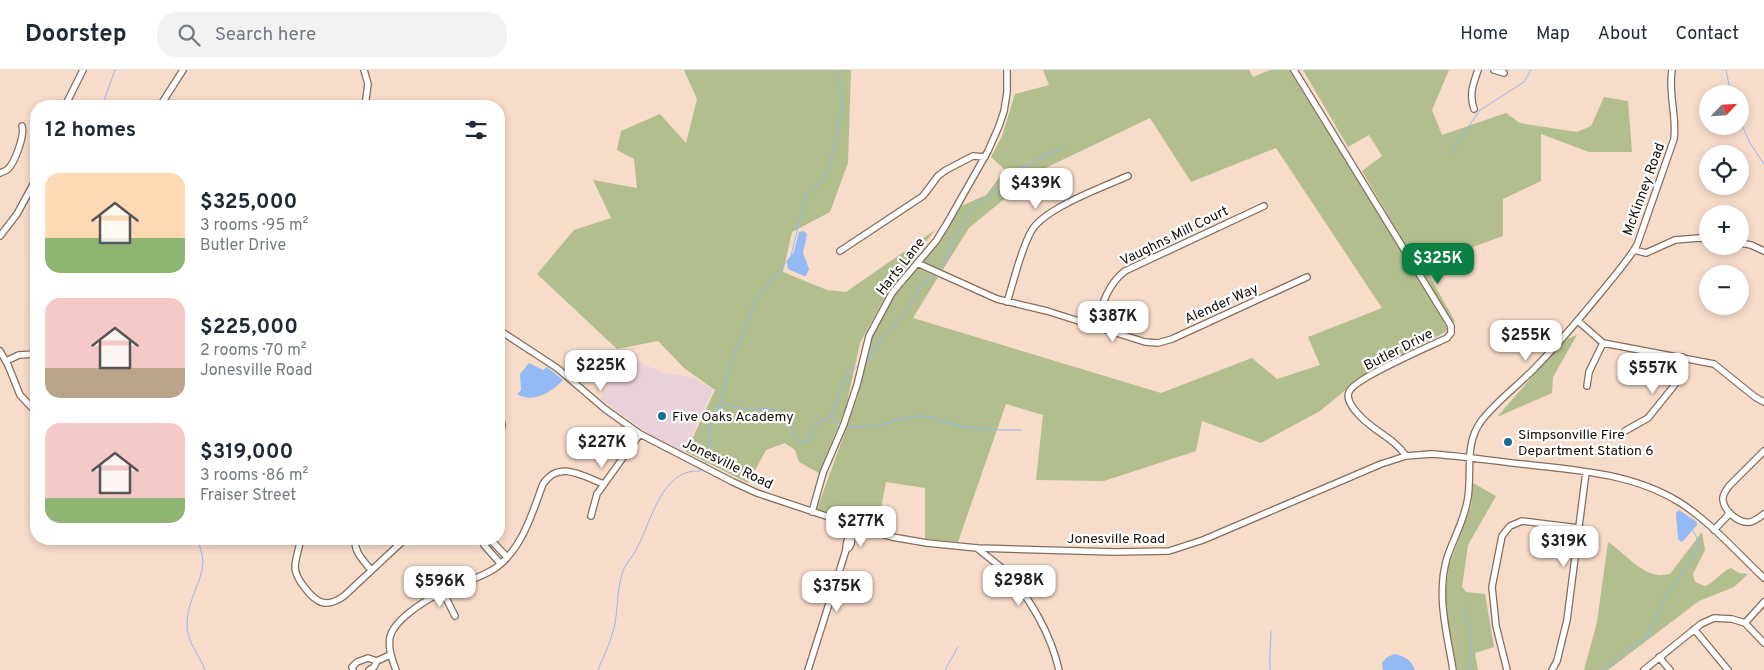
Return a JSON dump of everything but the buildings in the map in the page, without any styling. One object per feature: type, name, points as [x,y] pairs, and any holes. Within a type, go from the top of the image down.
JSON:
[{"type":"street","points":[[68,100],[84,70]]},
{"type":"street","points":[[164,100],[184,70]]},
{"type":"street","points":[[364,70],[368,84],[366,100]]},
{"type":"street","name":"Harts Lane","points":[[812,512],[823,474],[858,385],[864,351],[869,336],[892,293],[946,225],[985,157],[1002,119],[1007,92],[1007,70]]},
{"type":"street","name":"Butler Drive","points":[[1294,70],[1452,326],[1451,333],[1447,338],[1380,370],[1355,384],[1349,392],[1349,399],[1362,418],[1396,444],[1406,456]]},
{"type":"street","points":[[1474,109],[1471,96],[1478,70]]},
{"type":"street","points":[[1494,70],[1504,73]]},
{"type":"street","name":"McKinney Road","points":[[1453,670],[1444,624],[1442,594],[1447,559],[1468,502],[1469,458],[1473,436],[1482,420],[1533,370],[1578,321],[1634,250],[1642,235],[1674,139],[1672,70]]},
{"type":"street","points":[[0,173],[7,170],[13,162],[24,132],[22,126]]},
{"type":"street","points":[[840,251],[923,196],[938,176],[946,170],[973,156],[985,157]]},
{"type":"street","points":[[1006,302],[1027,240],[1032,229],[1040,220],[1056,209],[1128,176]]},
{"type":"street","points":[[0,236],[17,214],[30,190]]},
{"type":"street","name":"Vaughns Mill Court","points":[[1096,326],[1109,288],[1125,271],[1264,206]]},
{"type":"street","points":[[1634,250],[1646,253],[1675,240],[1699,238]]},
{"type":"street","points":[[1749,245],[1764,251]]},
{"type":"street","name":"Alender Way","points":[[917,263],[1006,302],[1047,311],[1145,342],[1162,342],[1307,278]]},
{"type":"street","points":[[1578,321],[1603,343],[1714,364],[1764,402]]},
{"type":"street","name":"Jonesville Road","points":[[505,334],[557,368],[605,409],[640,434],[709,470],[757,493],[812,512],[907,540],[977,548],[1115,552],[1169,551],[1203,540],[1376,466],[1406,456],[1432,454],[1586,472],[1632,481],[1655,490],[1690,510],[1714,530],[1764,578]]},
{"type":"street","points":[[1587,386],[1589,372],[1603,343]]},
{"type":"street","points":[[0,351],[20,395],[30,406]]},
{"type":"street","points":[[6,361],[18,355],[30,354]]},
{"type":"street","points":[[1625,431],[1648,418],[1673,387],[1678,380],[1682,357]]},
{"type":"street","points":[[591,516],[594,500],[640,434]]},
{"type":"street","points":[[1764,451],[1725,491],[1723,500],[1726,509],[1736,518],[1750,522],[1764,514]]},
{"type":"street","points":[[396,670],[390,655],[389,642],[397,624],[409,613],[443,592],[484,574],[500,563],[521,539],[543,484],[548,477],[559,470],[604,484]]},
{"type":"street","points":[[1552,670],[1557,660],[1567,620],[1586,472]]},
{"type":"street","points":[[1714,530],[1730,513]]},
{"type":"street","points":[[1507,670],[1496,626],[1492,587],[1500,543],[1504,533],[1513,524],[1526,521],[1579,528]]},
{"type":"street","points":[[808,670],[846,550],[845,543],[851,535],[854,525]]},
{"type":"street","points":[[300,545],[295,566],[297,574],[312,598],[318,602],[325,603],[335,602],[398,545]]},
{"type":"street","points":[[355,545],[360,557],[371,570]]},
{"type":"street","points":[[484,545],[500,563]]},
{"type":"street","points":[[495,545],[506,556]]},
{"type":"street","points":[[977,548],[1006,573],[1025,597],[1041,623],[1059,670]]},
{"type":"street","points":[[443,592],[455,616]]},
{"type":"street","points":[[1745,623],[1764,602]]},
{"type":"street","points":[[1644,670],[1694,629],[1704,622],[1717,618],[1732,618],[1745,623],[1764,643]]},
{"type":"street","points":[[1694,629],[1728,670]]},
{"type":"street","points":[[353,670],[352,667],[356,662],[368,658],[376,660],[390,655]]},
{"type":"street","points":[[1660,657],[1670,670]]},
{"type":"street","points":[[369,670],[374,667],[376,660]]},
{"type":"shaded area","name":"Five Oaks Academy","points":[[631,359],[664,373],[694,378],[713,390],[684,452],[648,434],[600,398]]},
{"type":"green space","points":[[684,70],[851,70],[848,163],[830,212],[792,232],[783,272],[827,290],[846,292],[935,230],[889,289],[860,343],[846,407],[819,473],[799,462],[795,450],[785,443],[766,450],[748,483],[686,452],[715,390],[684,368],[658,341],[617,349],[537,274],[574,230],[611,218],[593,180],[637,188],[634,159],[617,150],[621,131],[660,114],[686,143],[697,99]]},
{"type":"green space","points":[[1043,70],[1249,70],[1253,77],[1270,70],[1291,70],[1449,330],[1359,379],[1320,411],[1261,443],[1202,421],[1196,451],[1104,481],[1036,480],[1043,415],[1006,404],[958,542],[925,539],[925,488],[886,482],[877,529],[817,509],[857,399],[873,332],[902,284],[917,268],[938,277],[913,318],[1161,393],[1252,358],[1277,379],[1320,365],[1308,337],[1382,308],[1276,148],[1191,182],[1150,118],[1037,172],[969,228],[942,271],[921,263],[939,241],[961,206],[986,195],[1005,170],[991,157],[1002,136],[1015,94],[1049,85]]},
{"type":"green space","points":[[1303,70],[1449,70],[1432,110],[1442,135],[1506,113],[1520,123],[1577,132],[1591,126],[1604,97],[1628,101],[1632,152],[1589,152],[1541,134],[1541,181],[1503,199],[1503,236],[1423,265],[1455,321],[1452,324],[1362,171],[1382,156],[1369,135],[1348,147]]},
{"type":"green space","points":[[1577,335],[1553,377],[1552,393],[1497,417],[1564,340]]},
{"type":"green space","points":[[1473,483],[1496,496],[1468,545],[1462,587],[1466,592],[1485,594],[1494,647],[1475,653],[1478,670],[1457,670],[1445,610],[1445,594],[1449,566],[1471,506]]},
{"type":"green space","points":[[1702,532],[1705,550],[1693,574],[1695,582],[1705,586],[1731,568],[1739,573],[1748,574],[1734,587],[1699,601],[1608,670],[1584,670],[1597,622],[1608,542],[1644,570],[1662,575],[1670,574]]},
{"type":"water","points":[[804,231],[807,234],[803,253],[809,269],[806,276],[788,269],[787,262],[794,252],[799,232]]},
{"type":"water","points":[[529,363],[543,370],[547,367],[563,380],[553,389],[536,397],[529,398],[517,394],[521,390],[520,374]]},
{"type":"water","points":[[1679,510],[1697,522],[1697,525],[1681,542],[1678,539],[1676,516]]},
{"type":"water","points":[[1395,654],[1402,656],[1412,663],[1415,670],[1383,670],[1382,663],[1387,657]]},
{"type":"waterway","points":[[104,100],[115,70]]},
{"type":"waterway","points":[[705,464],[710,449],[710,427],[722,398],[734,353],[743,336],[755,302],[791,256],[806,195],[822,182],[830,165],[842,109],[841,92],[836,70]]},
{"type":"waterway","points":[[1450,154],[1480,110],[1524,82],[1531,70]]},
{"type":"waterway","points":[[1726,70],[1729,85]]},
{"type":"waterway","points":[[1746,135],[1764,164]]},
{"type":"waterway","points":[[940,270],[947,258],[953,239],[974,208],[995,191],[1013,172],[1064,147]]},
{"type":"waterway","points":[[865,362],[868,361],[872,351],[893,325],[899,321],[924,282],[935,275]]},
{"type":"waterway","points":[[718,408],[730,405],[744,409],[772,409],[782,412],[788,419],[796,438],[801,443],[810,439],[816,425],[829,417],[847,374],[858,366]]},
{"type":"waterway","points":[[847,425],[865,428],[910,417],[924,416],[964,427],[1021,430]]},
{"type":"waterway","points":[[830,417],[841,423]]},
{"type":"waterway","points":[[598,670],[614,629],[623,571],[637,548],[653,511],[667,487],[676,478],[687,472],[700,471],[701,469]]},
{"type":"waterway","points":[[1603,670],[1635,644],[1647,638],[1665,598],[1694,555],[1697,542],[1693,531]]},
{"type":"waterway","points":[[199,545],[203,562],[202,570],[189,607],[187,630],[205,670]]},
{"type":"waterway","points":[[1464,607],[1472,642],[1469,670]]},
{"type":"waterway","points":[[1270,670],[1271,631]]},
{"type":"waterway","points":[[945,670],[958,647]]},
{"type":"place","name":"Five Oaks Academy","points":[[662,416]]},
{"type":"place","name":"Simpsonville Fire Department Station 6","points":[[1508,442]]}]
